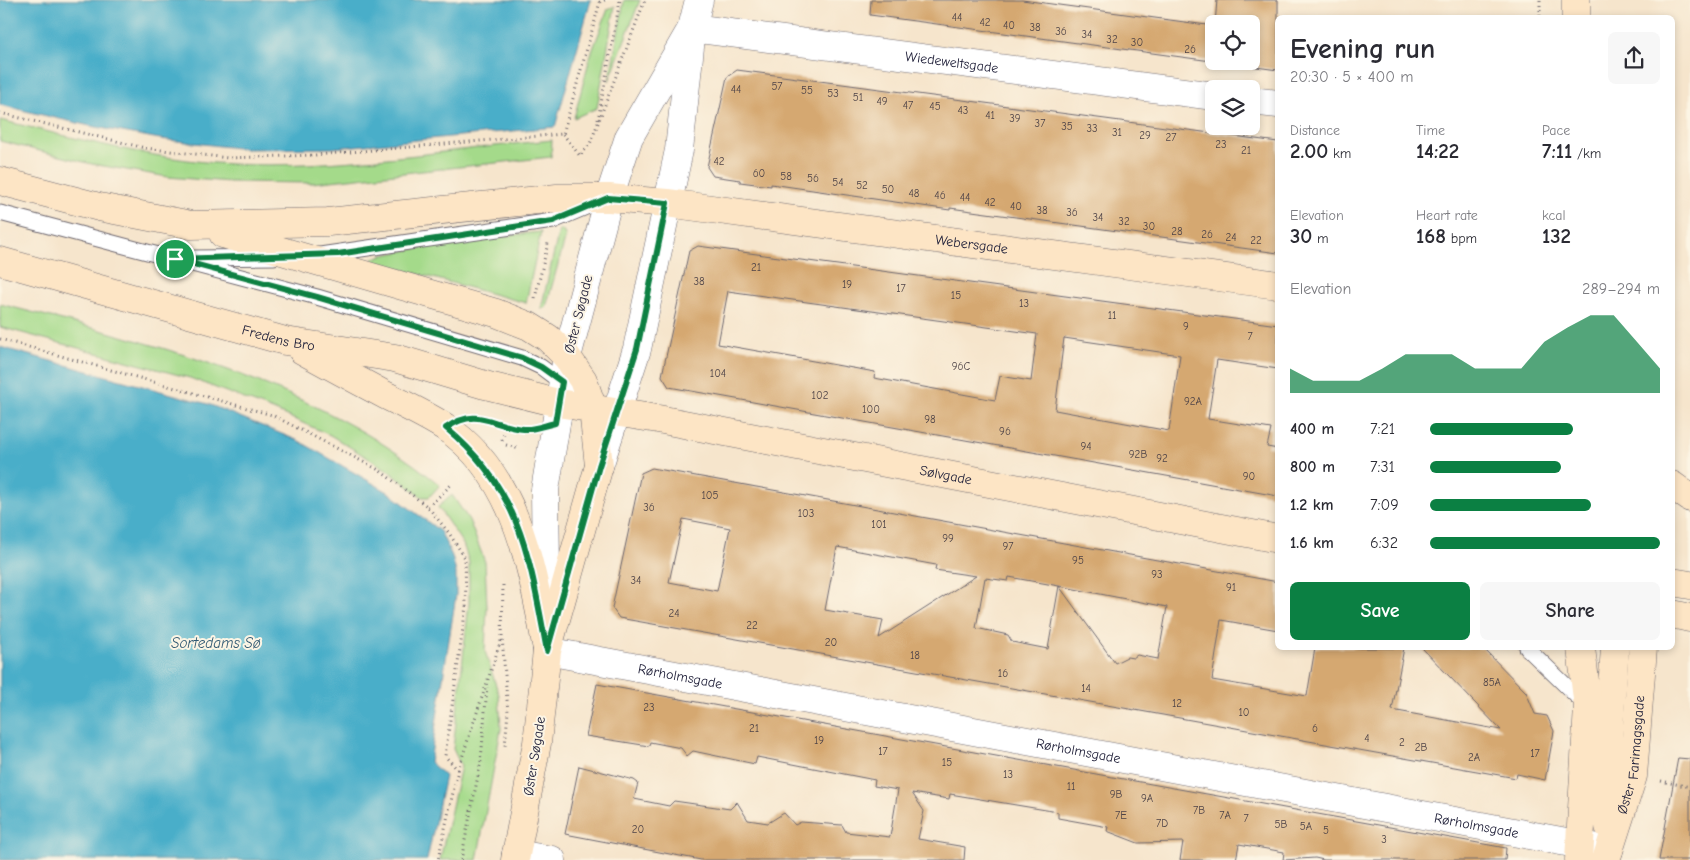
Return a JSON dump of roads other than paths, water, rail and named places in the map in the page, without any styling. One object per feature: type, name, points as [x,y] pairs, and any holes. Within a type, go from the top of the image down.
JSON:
[{"type":"street","name":"Øster Søgade","points":[[547,651],[599,466],[604,410],[637,349],[679,150],[692,28],[699,0]]},
{"type":"street","points":[[1576,0],[1576,15]]},
{"type":"street","name":"Øster Søgade","points":[[516,857],[537,743],[547,651],[545,490],[560,391],[608,198],[630,137],[692,28]]},
{"type":"street","name":"Wiedeweltsgade","points":[[692,28],[1205,95]]},
{"type":"street","points":[[1260,102],[1275,104]]},
{"type":"street","points":[[0,181],[99,207],[191,225],[496,313],[529,326],[548,338],[560,391],[583,380],[604,410]]},
{"type":"street","points":[[191,225],[328,222],[528,200],[608,198]]},
{"type":"street","name":"Webersgade","points":[[608,198],[667,203],[1275,285]]},
{"type":"street","name":"Fredens Bro","points":[[0,261],[285,341],[395,358],[485,385],[560,391],[604,410]]},
{"type":"street","points":[[285,341],[446,428],[480,459],[494,478],[513,514],[532,573],[547,651]]},
{"type":"street","name":"Sølvgade","points":[[604,410],[1275,538]]},
{"type":"street","points":[[1675,486],[1690,498]]},
{"type":"street","points":[[1675,582],[1690,585]]},
{"type":"street","points":[[1675,615],[1690,618]]},
{"type":"street","points":[[1579,852],[1588,708],[1581,650]]},
{"type":"street","points":[[1608,855],[1608,742],[1615,650]]},
{"type":"street","name":"Øster Farimagsgade","points":[[1608,855],[1633,776],[1643,650]]},
{"type":"street","name":"Rørholmsgade","points":[[547,651],[1579,852],[1608,855]]},
{"type":"street","points":[[516,857],[552,860]]},
{"type":"lane","points":[[175,259],[338,254],[553,221],[608,198]]},
{"type":"lane","points":[[0,212],[317,297],[522,358],[541,367],[560,391]]},
{"type":"lane","points":[[1529,650],[1588,708]]},
{"type":"water","points":[[0,0],[591,0],[555,127],[333,148],[246,149],[160,139],[90,126],[0,105]]},
{"type":"water","name":"Sortedams Sø","points":[[0,347],[208,404],[299,441],[388,492],[440,531],[452,556],[456,573],[456,595],[430,762],[445,776],[427,860],[0,860]]}]
